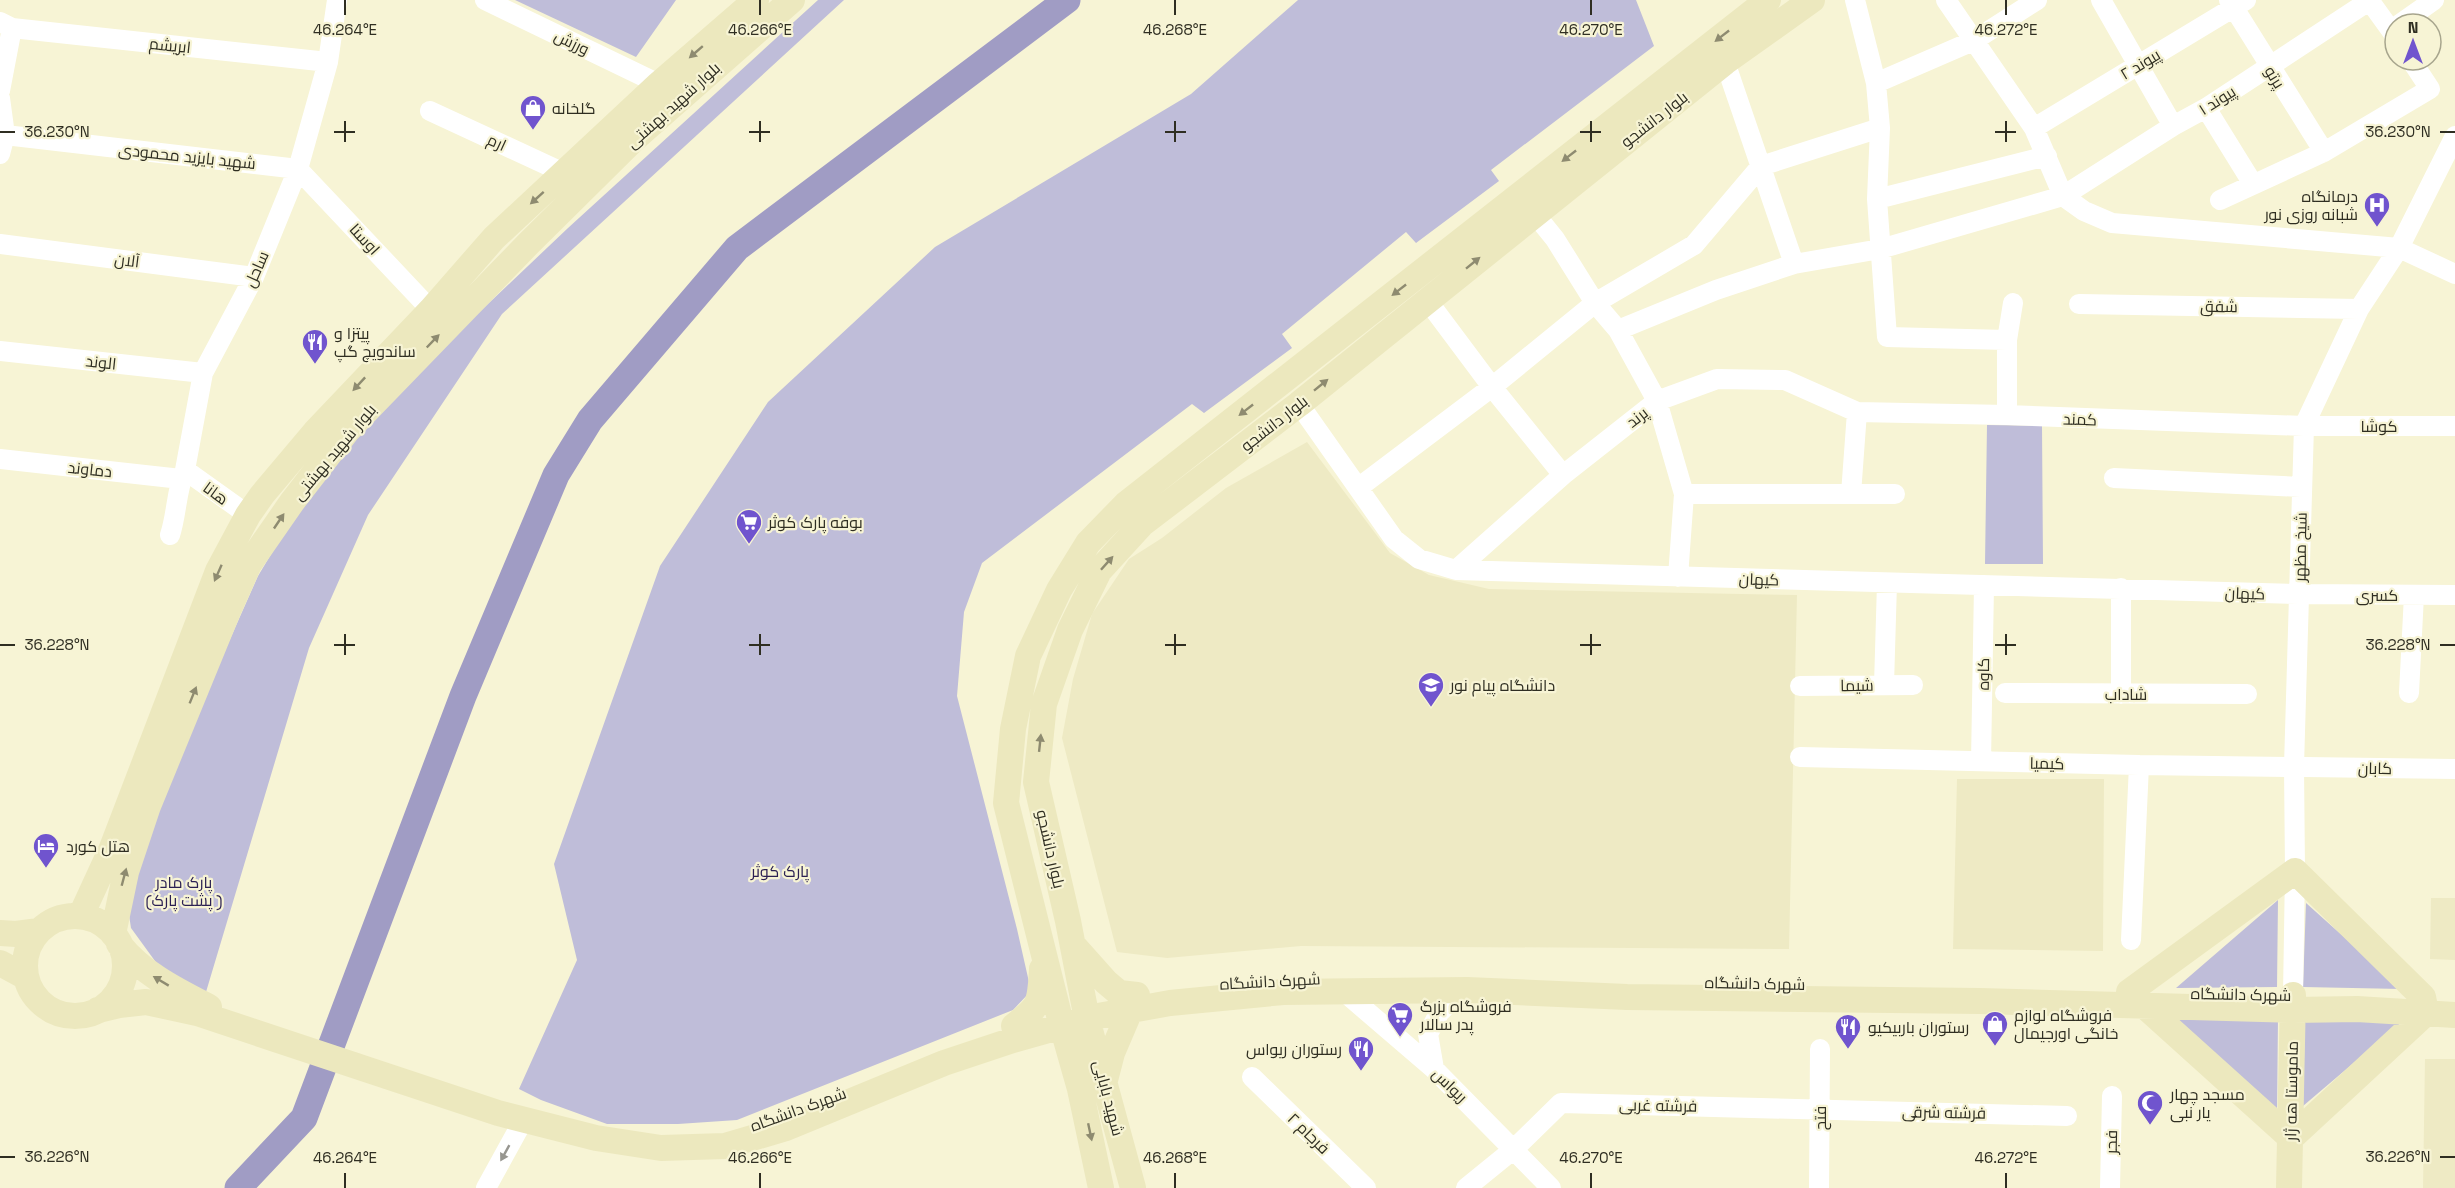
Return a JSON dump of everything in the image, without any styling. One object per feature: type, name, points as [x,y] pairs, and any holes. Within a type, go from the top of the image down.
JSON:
[{"type":"main road","name":"بلوار شهید بهشتی","points":[[75,916],[82,911],[112,848],[218,571],[248,515],[262,495],[315,432],[431,310],[494,238],[659,84],[756,0]]},
{"type":"main road","name":"بلوار شهید بهشتی","points":[[116,939],[126,872],[147,806],[249,564],[292,502],[347,431],[528,244],[633,140],[792,0]]},
{"type":"main road","name":"بلوار دانشجو","points":[[1061,1020],[1006,803],[1013,729],[1028,656],[1059,590],[1088,543],[1126,504],[1768,0]]},
{"type":"main road","name":"بلوار دانشجو","points":[[1086,1013],[1073,944],[1036,782],[1044,704],[1070,630],[1099,571],[1142,524],[1299,404],[1534,213],[1725,62],[1812,0]]},
{"type":"main road","points":[[1008,780],[1036,782]]},
{"type":"main road","points":[[2137,999],[2295,871],[2424,1005],[2455,1015]]},
{"type":"main road","points":[[209,1011],[147,973],[101,923],[88,918],[75,916],[49,922],[29,944],[25,961],[26,977],[41,1003],[54,1011],[69,1015],[84,1015],[98,1010],[146,1002],[209,1011],[500,1108],[524,1119],[619,1143],[661,1148],[725,1146],[786,1128],[1014,1033],[1133,1003],[1342,990],[1462,990],[1628,997],[1980,1001],[2137,999],[2293,1002],[2356,1009],[2424,1005],[2455,998]]},
{"type":"main road","points":[[0,933],[16,934],[39,931]]},
{"type":"main road","points":[[98,1010],[111,1000],[122,980],[124,957],[116,939]]},
{"type":"main road","points":[[1073,944],[1106,982],[1133,1003]]},
{"type":"main road","points":[[1014,1033],[1036,1009],[1041,995],[1044,947]]},
{"type":"main road","points":[[0,963],[26,977]]},
{"type":"main road","name":"شهرک دانشگاه","points":[[1133,1003],[1250,981],[1343,978],[1537,978],[2137,999]]},
{"type":"main road","points":[[2137,999],[2291,1138],[2424,1005]]},
{"type":"main road","name":"ماموستا هه ژار","points":[[2289,1188],[2293,1002]]},
{"type":"main road","points":[[1105,1080],[1112,1053],[1133,1003]]},
{"type":"main road","name":"شهید بابایی","points":[[1086,1013],[1133,1188]]},
{"type":"main road","name":"شهید بابایی","points":[[1061,1020],[1080,1089],[1101,1188]]},
{"type":"main road","points":[[1014,1033],[1048,1050],[1080,1089]]},
{"type":"main road","name":"شهرک دانشگاه","points":[[500,1108],[616,1130],[698,1135],[738,1130],[764,1124],[1014,1033]]},
{"type":"street","name":"ساحل","points":[[170,535],[203,373],[254,277],[298,169],[328,62],[337,0]]},
{"type":"street","name":"ورزش","points":[[485,0],[659,84]]},
{"type":"street","points":[[1855,0],[1876,83],[1880,128],[1877,199],[1887,337],[2007,340]]},
{"type":"street","points":[[1946,0],[2034,128],[2063,196],[2084,211],[2112,223],[2399,248],[2455,274]]},
{"type":"street","points":[[1876,83],[1973,41],[2037,0]]},
{"type":"street","points":[[2101,0],[2173,126]]},
{"type":"street","points":[[2369,0],[2383,16]]},
{"type":"street","name":"پیوند ۱","points":[[1618,330],[1716,290],[1794,264],[1880,249],[2063,196],[2173,126],[2206,108],[2369,0]]},
{"type":"street","points":[[2418,12],[2434,0]]},
{"type":"street","name":"پیوند ۲","points":[[2034,128],[2237,3]]},
{"type":"street","name":"پرتو","points":[[2237,3],[2269,67],[2324,152]]},
{"type":"street","name":"ابریشم","points":[[6,25],[328,62]]},
{"type":"street","points":[[0,91],[6,25]]},
{"type":"street","points":[[1725,62],[1794,264]]},
{"type":"street","points":[[2220,200],[2324,152],[2430,89],[2419,72]]},
{"type":"street","points":[[0,98],[5,135],[0,154]]},
{"type":"street","points":[[2206,108],[2253,184]]},
{"type":"street","name":"ارم","points":[[429,111],[564,173]]},
{"type":"street","points":[[1358,488],[1492,387],[1595,303],[1694,245],[1761,166],[1880,128]]},
{"type":"street","name":"شهید بایزید محمودی","points":[[5,135],[298,169]]},
{"type":"street","name":"شیخ مظهر","points":[[2293,1002],[2294,766],[2304,426],[2359,309],[2399,248],[2455,136]]},
{"type":"street","points":[[1877,199],[2046,156]]},
{"type":"street","name":"اوستا","points":[[298,169],[431,310]]},
{"type":"street","points":[[1534,213],[1555,239],[1595,303],[1618,330],[1657,401],[1684,494],[1678,577]]},
{"type":"street","name":"آلان","points":[[0,244],[254,277]]},
{"type":"street","points":[[1427,300],[1492,387],[1563,475]]},
{"type":"street","points":[[2007,415],[2007,340],[2013,303]]},
{"type":"street","name":"شفق","points":[[2079,304],[2359,309]]},
{"type":"street","name":"الوند","points":[[0,351],[203,373]]},
{"type":"street","name":"پرند","points":[[1456,570],[1563,475],[1657,401],[1717,378],[1785,380],[1857,412]]},
{"type":"street","name":"کیهان","points":[[1299,404],[1394,539],[1419,559],[1456,570],[2299,594]]},
{"type":"street","points":[[1851,494],[1857,412]]},
{"type":"street","name":"کمند","points":[[1857,412],[2304,426]]},
{"type":"street","name":"کوشا","points":[[2304,426],[2455,426]]},
{"type":"street","name":"دماوند","points":[[0,459],[183,475]]},
{"type":"street","name":"هانا","points":[[183,475],[248,515]]},
{"type":"street","points":[[2114,478],[2301,487]]},
{"type":"street","points":[[1684,494],[1895,494]]},
{"type":"street","points":[[1884,685],[1887,583]]},
{"type":"street","name":"کاوه","points":[[1981,762],[1984,585]]},
{"type":"street","points":[[2121,588],[2121,694]]},
{"type":"street","name":"کسری","points":[[2299,594],[2455,595]]},
{"type":"street","points":[[2409,693],[2414,595]]},
{"type":"street","name":"شیما","points":[[1800,686],[1913,685]]},
{"type":"street","name":"شاداب","points":[[2005,693],[2247,694]]},
{"type":"street","name":"کیمیا","points":[[1800,757],[2139,765],[2294,766]]},
{"type":"street","points":[[2131,940],[2139,765]]},
{"type":"street","name":"کابان","points":[[2294,766],[2455,769]]},
{"type":"street","name":"ریواس","points":[[1342,990],[1434,1069],[1551,1188]]},
{"type":"street","points":[[1434,1069],[1428,1034],[1439,1013],[1462,990]]},
{"type":"street","name":"فتح","points":[[1820,1049],[1820,1188]]},
{"type":"street","name":"فرجام ۲","points":[[1252,1077],[1366,1188]]},
{"type":"street","name":"فجر","points":[[2110,1188],[2112,1096]]},
{"type":"street","name":"فرشته غربی","points":[[1466,1188],[1514,1149],[1561,1103],[1820,1109]]},
{"type":"street","name":"فرشته شرقی","points":[[1820,1109],[2067,1116]]},
{"type":"street","points":[[486,1188],[524,1119]]},
{"type":"shaded area","name":"دانشگاه پیام نور","points":[[1307,442],[1390,553],[1429,575],[1489,589],[1797,595],[1789,949],[1301,946],[1167,958],[1117,952],[1062,738],[1073,679],[1092,614],[1129,559],[1162,538],[1226,488]]},
{"type":"shaded area","points":[[1957,779],[2104,779],[2103,951],[1953,949]]},
{"type":"shaded area","points":[[2431,898],[2455,898],[2455,960],[2430,959]]},
{"type":"shaded area","points":[[2425,1059],[2455,1059],[2455,1188],[2423,1188]]},
{"type":"green space","points":[[515,0],[676,0],[636,57]]},
{"type":"green space","name":"پارک مادر (پشت پارک )","points":[[818,0],[844,0],[502,314],[368,515],[309,648],[206,992],[163,972],[131,928],[127,902],[160,798],[195,718],[258,576],[306,496],[390,397],[568,228]]},
{"type":"green space","name":"پارک کوثر","points":[[1298,0],[1636,0],[1654,46],[1491,170],[1499,181],[1416,243],[1406,232],[1282,334],[1292,348],[1204,413],[1192,404],[982,563],[964,612],[957,696],[1031,991],[1013,1010],[737,1120],[678,1124],[607,1124],[541,1100],[519,1089],[577,960],[554,864],[660,566],[768,402],[935,247],[1191,94]]},
{"type":"green space","points":[[1987,425],[2042,426],[2043,564],[1985,564]]},
{"type":"green space","points":[[2278,900],[2277,987],[2176,988]]},
{"type":"green space","points":[[2306,903],[2402,989],[2303,987]]},
{"type":"green space","points":[[2305,1014],[2410,1015],[2303,1106]]},
{"type":"green space","points":[[2170,1016],[2278,1017],[2277,1113]]},
{"type":"waterway","points":[[238,1188],[304,1118],[463,696],[556,475],[590,420],[737,248],[1067,0]]},
{"type":"place","name":"گلخانه","points":[[533,131]]},
{"type":"place","name":"درمانگاه شبانه روزی نور","points":[[2377,228]]},
{"type":"place","name":"پیتزا و ساندویچ گپ","points":[[315,365]]},
{"type":"place","name":"بوفه پارک کوثر","points":[[749,545]]},
{"type":"place","name":"دانشگاه پیام نور","points":[[1431,708]]},
{"type":"place","name":"هتل کورد","points":[[46,869]]},
{"type":"place","name":"فروشگاه بزرگ پدر سالار","points":[[1400,1038]]},
{"type":"place","name":"فروشگاه لوازم خانگی اورجیمال","points":[[1995,1047]]},
{"type":"place","name":"رستوران باربیکیو","points":[[1848,1050]]},
{"type":"place","name":"رستوران ریواس","points":[[1361,1072]]},
{"type":"place","name":"مسجد چهار یار نبی","points":[[2150,1126]]}]
